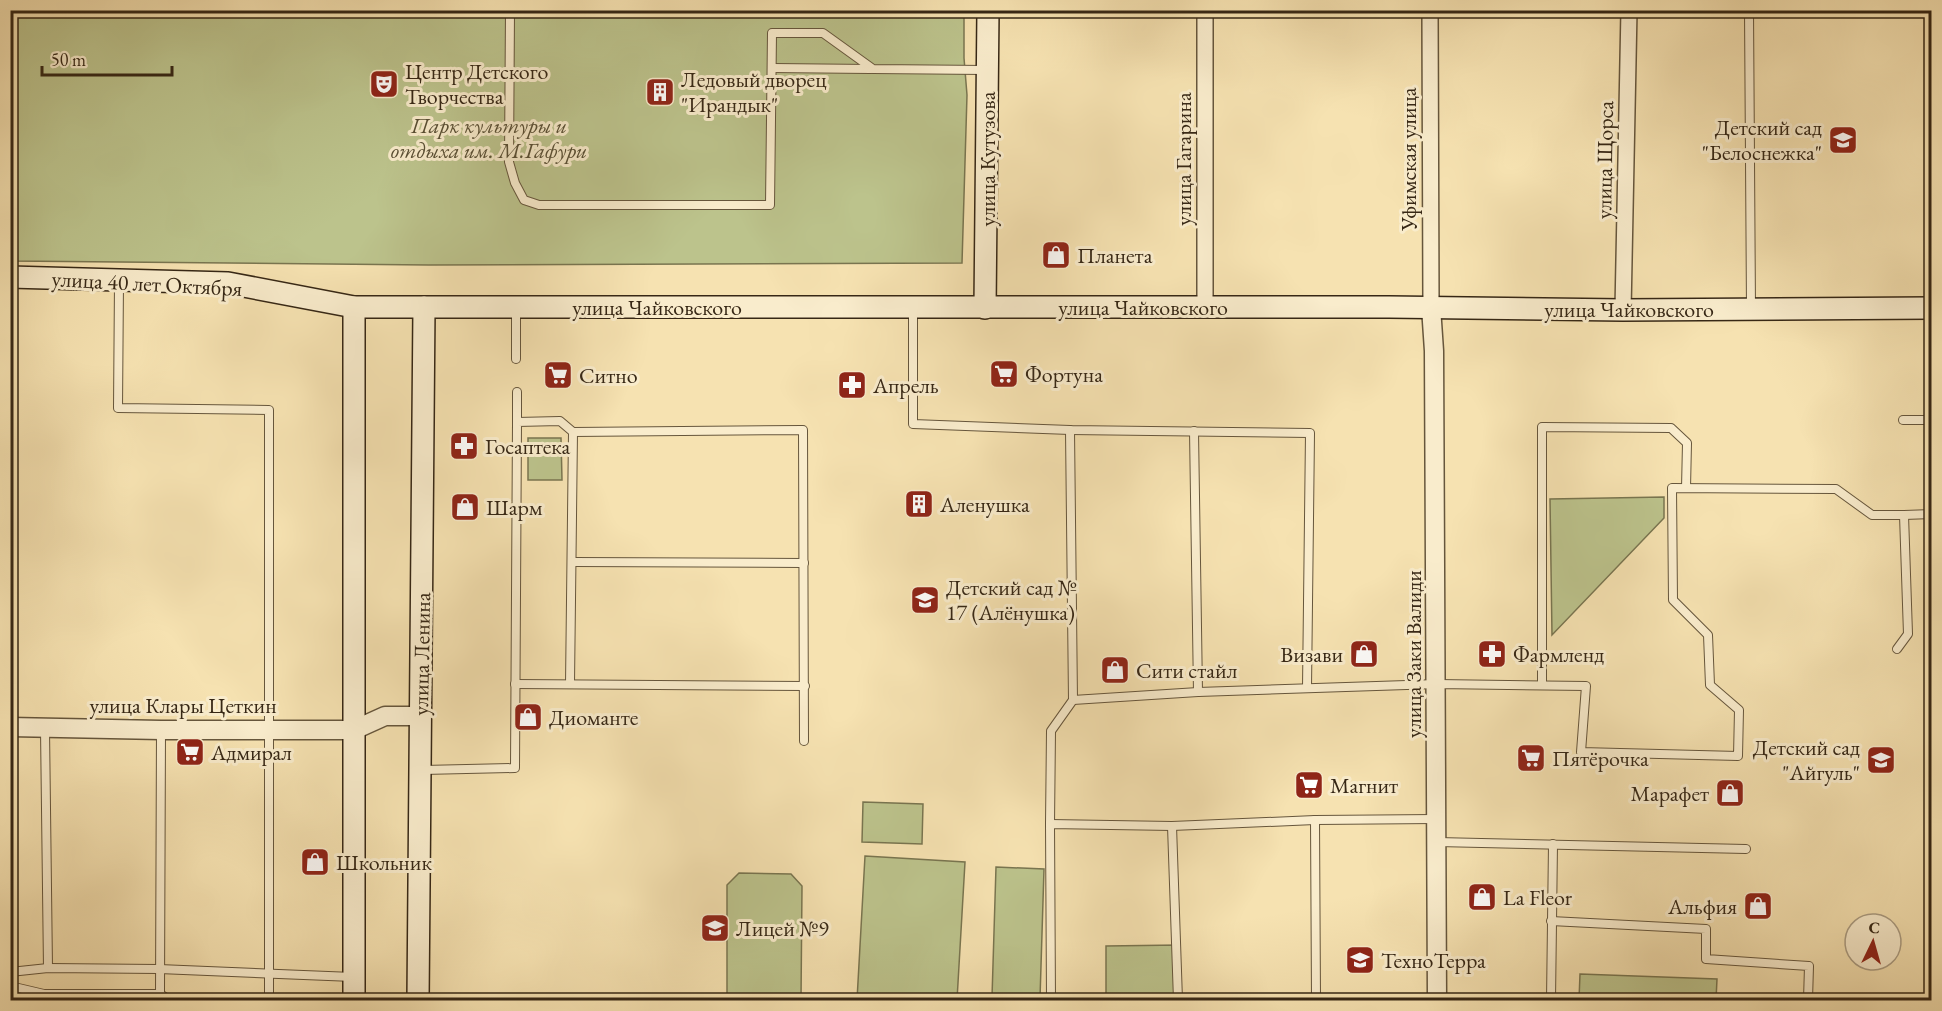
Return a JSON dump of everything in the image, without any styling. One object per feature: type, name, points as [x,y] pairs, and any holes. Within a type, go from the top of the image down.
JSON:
[{"type":"main road","name":"улица Кутузова","points":[[985,308],[988,10]]},
{"type":"main road","name":"улица 40 лет Октября","points":[[10,277],[228,283],[354,307]]},
{"type":"main road","name":"улица Чайковского","points":[[354,307],[1431,307],[1623,310],[1932,308]]},
{"type":"main road","points":[[354,307],[354,1000]]},
{"type":"main road","name":"улица Ленина","points":[[418,1000],[424,307]]},
{"type":"street","name":"улица Гагарина","points":[[1205,10],[1205,307]]},
{"type":"street","name":"Уфимская улица","points":[[1430,10],[1431,307]]},
{"type":"street","name":"улица Щорса","points":[[1623,310],[1629,10]]},
{"type":"street","name":"улица Заки Валиди","points":[[1431,307],[1434,351],[1437,684],[1437,1000]]},
{"type":"street","points":[[354,730],[385,716],[421,716]]},
{"type":"street","name":"улица Клары Цеткин","points":[[10,727],[354,730]]},
{"type":"lane","points":[[510,10],[509,162],[515,183],[524,200],[539,205],[770,205],[772,33],[823,33],[873,69]]},
{"type":"lane","points":[[1749,10],[1750,309]]},
{"type":"lane","points":[[772,68],[987,70]]},
{"type":"lane","points":[[119,280],[118,408],[269,410],[269,1000]]},
{"type":"lane","points":[[516,307],[516,359]]},
{"type":"lane","points":[[913,308],[913,424],[1070,430],[1310,433],[1307,688]]},
{"type":"lane","points":[[420,770],[515,768],[517,392]]},
{"type":"lane","points":[[1903,420],[1932,420]]},
{"type":"lane","points":[[517,422],[560,421],[573,432],[803,430],[804,741]]},
{"type":"lane","points":[[1542,685],[1542,427],[1671,428],[1687,443],[1686,488]]},
{"type":"lane","points":[[1051,1000],[1051,731],[1073,700],[1070,430]]},
{"type":"lane","points":[[1194,431],[1198,692]]},
{"type":"lane","points":[[570,684],[573,432]]},
{"type":"lane","points":[[1073,700],[1198,692],[1437,684],[1586,686],[1581,752],[1738,756],[1739,710],[1710,685],[1708,635],[1673,600],[1672,488],[1836,489],[1872,515],[1932,514]]},
{"type":"lane","points":[[1897,649],[1908,634],[1905,515]]},
{"type":"lane","points":[[573,562],[804,563]]},
{"type":"lane","points":[[515,684],[805,686]]},
{"type":"lane","points":[[45,727],[48,968]]},
{"type":"lane","points":[[160,994],[161,730]]},
{"type":"lane","points":[[1050,824],[1172,826],[1315,820],[1437,819]]},
{"type":"lane","points":[[1315,820],[1316,1000]]},
{"type":"lane","points":[[1172,826],[1178,1000]]},
{"type":"lane","points":[[1437,842],[1746,849]]},
{"type":"lane","points":[[1551,1000],[1553,844]]},
{"type":"lane","points":[[1551,921],[1706,929],[1706,959],[1809,966],[1808,1000]]},
{"type":"lane","points":[[10,972],[48,968],[159,969],[354,977]]},
{"type":"lane","points":[[10,986],[45,994],[160,994],[169,1000]]},
{"type":"green space","name":"Парк культуры и отдыха им. М.Гафури","points":[[10,11],[964,11],[967,95],[962,263],[429,265],[11,261]]},
{"type":"green space","points":[[528,438],[561,438],[562,480],[528,480]]},
{"type":"green space","points":[[1664,497],[1664,518],[1552,635],[1550,499]]},
{"type":"green space","points":[[863,802],[923,804],[922,844],[862,842]]},
{"type":"green space","points":[[865,856],[965,862],[957,1000],[857,1000]]},
{"type":"green space","points":[[996,867],[1044,869],[1040,998],[992,997]]},
{"type":"green space","points":[[739,873],[791,874],[802,886],[801,1000],[727,1000],[727,885]]},
{"type":"green space","points":[[1179,945],[1179,1000],[1106,1000],[1106,946]]},
{"type":"green space","points":[[1580,974],[1717,979],[1716,1000],[1579,1000]]},
{"type":"place","name":"Центр Детского Творчества","points":[[384,84]]},
{"type":"place","name":"Ледовый дворец \"Ирандык\"","points":[[660,92]]},
{"type":"place","name":"Детский сад \"Белоснежка\"","points":[[1843,140]]},
{"type":"place","name":"Планета","points":[[1056,255]]},
{"type":"place","name":"Фортуна","points":[[1004,374]]},
{"type":"place","name":"Ситно","points":[[558,375]]},
{"type":"place","name":"Апрель","points":[[852,385]]},
{"type":"place","name":"Госаптека","points":[[464,446]]},
{"type":"place","name":"Аленушка","points":[[919,504]]},
{"type":"place","name":"Шарм","points":[[465,507]]},
{"type":"place","name":"Детский сад № 17 (Алёнушка)","points":[[925,600]]},
{"type":"place","name":"Визави","points":[[1364,654]]},
{"type":"place","name":"Фармленд","points":[[1492,654]]},
{"type":"place","name":"Сити стайл","points":[[1115,670]]},
{"type":"place","name":"Диоманте","points":[[528,717]]},
{"type":"place","name":"Адмирал","points":[[190,752]]},
{"type":"place","name":"Пятёрочка","points":[[1531,758]]},
{"type":"place","name":"Детский сад \"Айгуль\"","points":[[1881,760]]},
{"type":"place","name":"Магнит","points":[[1309,785]]},
{"type":"place","name":"Марафет","points":[[1730,793]]},
{"type":"place","name":"Школьник","points":[[315,862]]},
{"type":"place","name":"La Fleor","points":[[1482,897]]},
{"type":"place","name":"Альфия","points":[[1758,906]]},
{"type":"place","name":"Лицей №9","points":[[715,928]]},
{"type":"place","name":"ТехноТерра","points":[[1360,960]]}]
